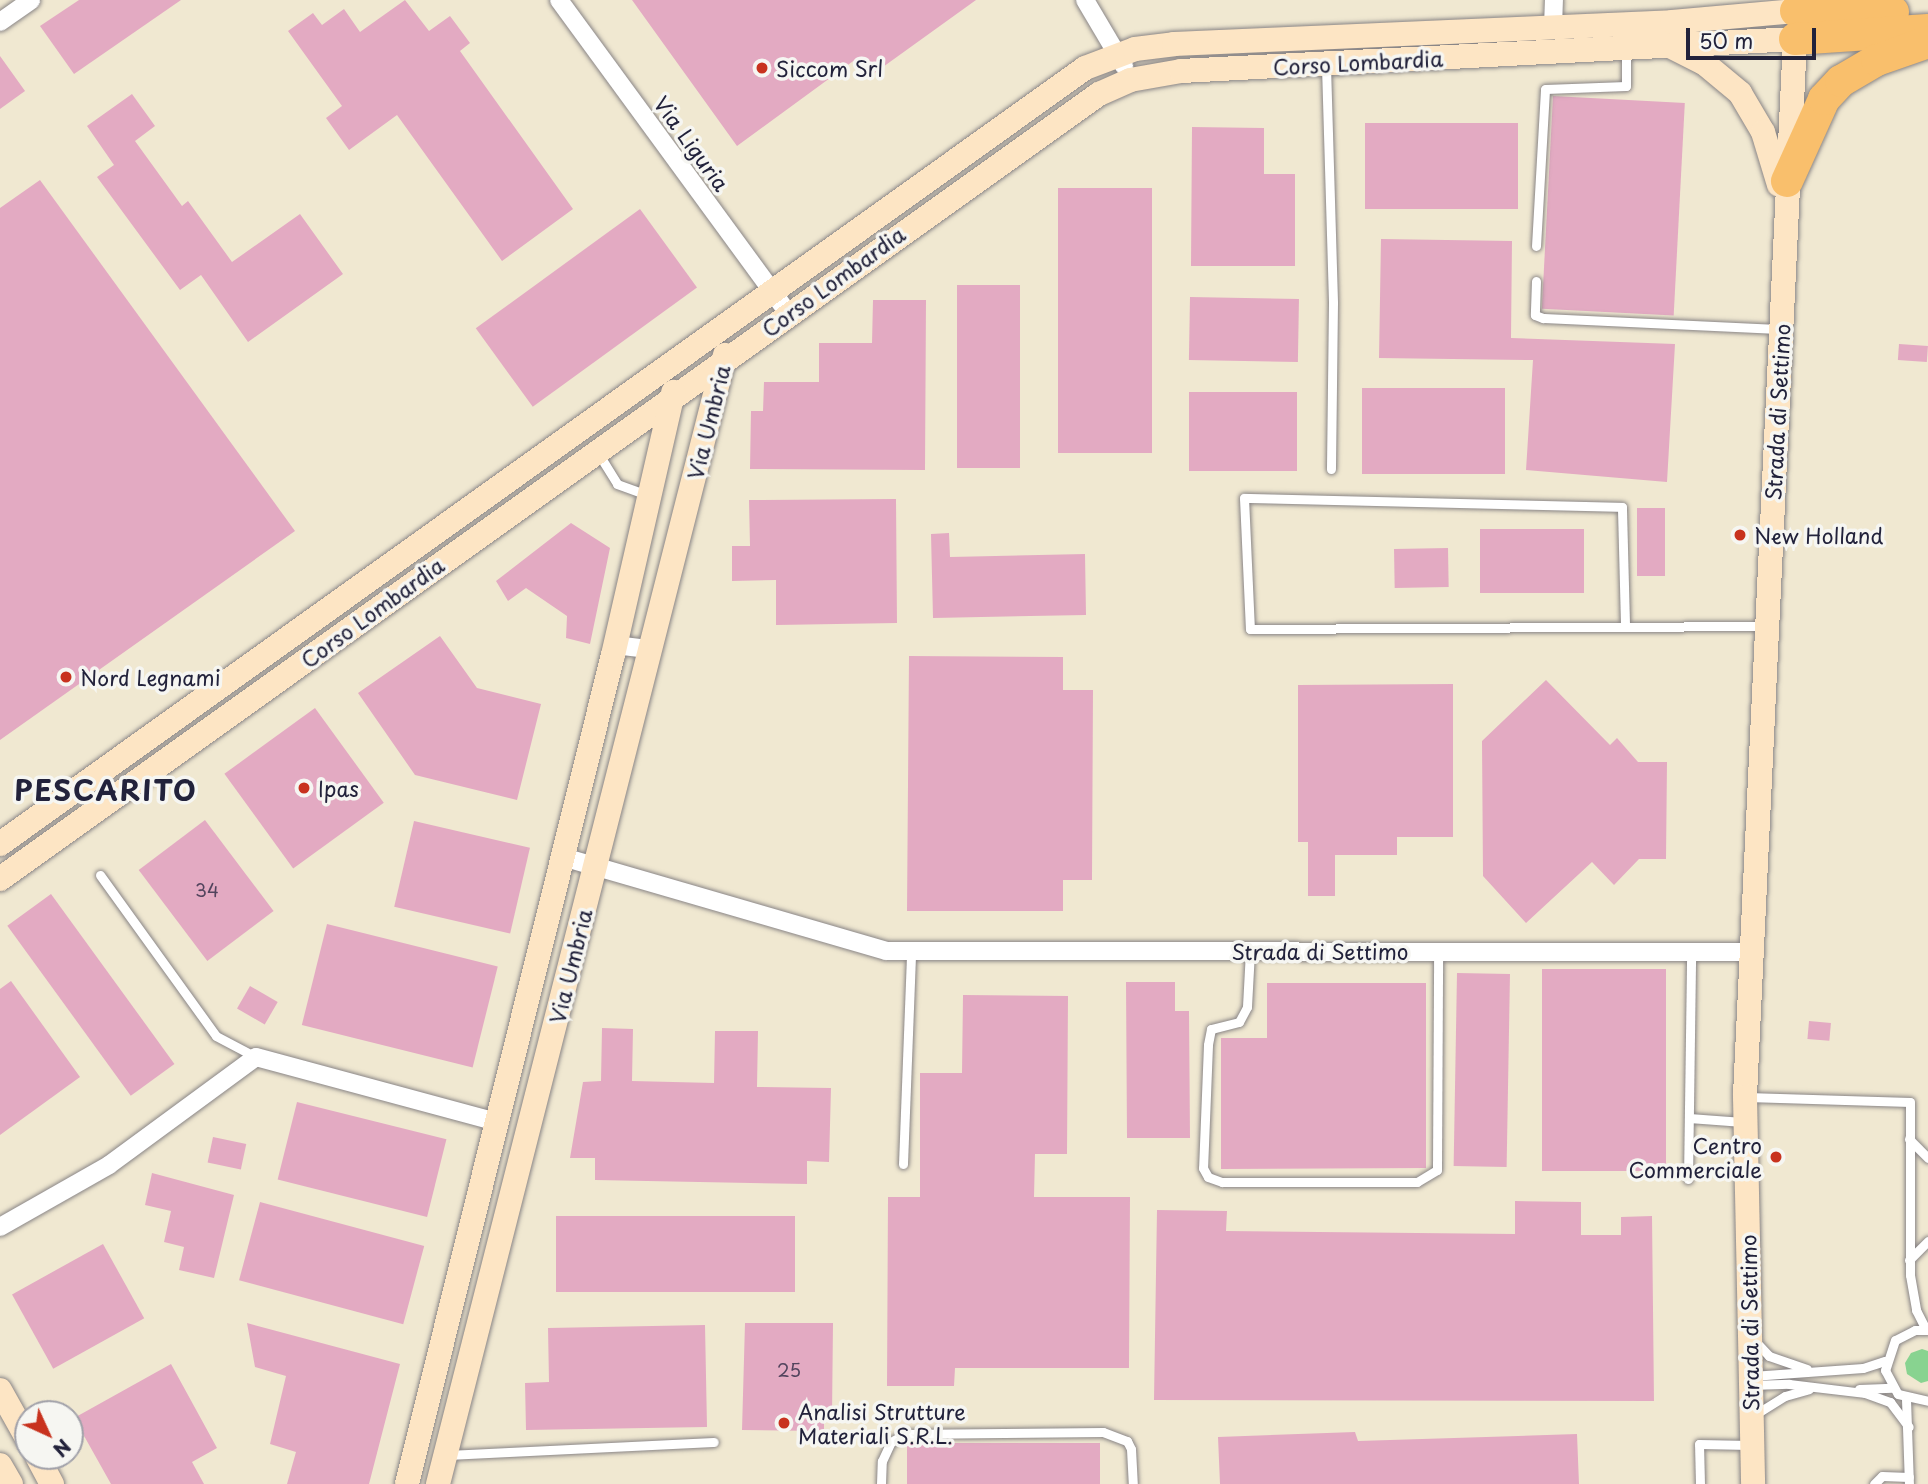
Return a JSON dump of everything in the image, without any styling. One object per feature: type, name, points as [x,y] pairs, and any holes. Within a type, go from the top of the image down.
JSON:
[{"type":"highway","points":[[1795,25],[1880,6],[1928,19]]},
{"type":"highway","points":[[1795,25],[1928,30]]},
{"type":"highway","points":[[1787,181],[1824,99],[1841,81],[1877,60],[1928,42]]},
{"type":"street","points":[[0,22],[31,0]]},
{"type":"street","name":"Via Liguria","points":[[559,0],[788,313]]},
{"type":"street","points":[[1085,0],[1119,53],[1130,80]]},
{"type":"street","points":[[1553,27],[1554,0]]},
{"type":"street","points":[[1672,22],[1709,0]]},
{"type":"street","name":"Corso Lombardia","points":[[0,844],[1085,68],[1119,53],[1174,44],[1672,22],[1795,25]]},
{"type":"street","name":"Corso Lombardia","points":[[0,879],[1059,119],[1130,80],[1181,71],[1671,47],[1795,25]]},
{"type":"street","name":"Strada di Settimo","points":[[1753,1484],[1748,1331],[1746,1110],[1795,25]]},
{"type":"street","points":[[1671,47],[1722,75],[1751,109],[1773,159],[1786,217]]},
{"type":"street","points":[[938,172],[954,194]]},
{"type":"street","name":"Via Umbria","points":[[438,1484],[733,318]]},
{"type":"street","name":"Via Umbria","points":[[407,1484],[615,645],[679,357]]},
{"type":"street","points":[[514,475],[530,499]]},
{"type":"street","points":[[615,645],[650,649]]},
{"type":"street","points":[[130,751],[146,774]]},
{"type":"street","name":"Strada di Settimo","points":[[563,857],[886,951],[1754,952]]},
{"type":"street","points":[[0,1227],[109,1165],[257,1057],[497,1122]]},
{"type":"street","points":[[459,1274],[489,1283]]},
{"type":"street","points":[[415,1448],[445,1455]]},
{"type":"street","points":[[0,1465],[11,1484]]},
{"type":"lane","points":[[1536,246],[1545,89],[1626,86],[1626,49]]},
{"type":"lane","points":[[1326,64],[1333,303],[1331,469]]},
{"type":"lane","points":[[1536,281],[1535,315],[1543,318],[1781,329]]},
{"type":"lane","points":[[596,451],[617,484],[630,492],[649,495]]},
{"type":"lane","points":[[1625,624],[1622,507],[1244,498],[1250,629],[1625,624],[1768,626]]},
{"type":"lane","points":[[100,874],[216,1036],[257,1057]]},
{"type":"lane","points":[[903,1164],[911,951]]},
{"type":"lane","points":[[1250,951],[1247,1007],[1239,1022],[1211,1029],[1208,1045],[1203,1168],[1208,1177],[1222,1182],[1417,1182],[1437,1170],[1438,952]]},
{"type":"lane","points":[[1688,1179],[1691,952]]},
{"type":"lane","points":[[1689,1118],[1746,1110],[1910,1102],[1909,1260],[1916,1310],[1927,1330],[1895,1340],[1885,1360],[1892,1388],[1906,1399],[1928,1401]]},
{"type":"lane","points":[[1909,1139],[1928,1158]]},
{"type":"lane","points":[[1909,1260],[1928,1241]]},
{"type":"lane","points":[[1748,1331],[1769,1356],[1816,1371]]},
{"type":"lane","points":[[1749,1381],[1816,1371],[1863,1368],[1885,1360]]},
{"type":"lane","points":[[1749,1381],[1851,1390],[1892,1388]]},
{"type":"lane","points":[[1700,1484],[1699,1444],[1751,1433],[1773,1402],[1814,1388]]},
{"type":"lane","points":[[1851,1390],[1890,1402],[1909,1427]]},
{"type":"lane","points":[[1874,1484],[1882,1476],[1909,1481],[1906,1399]]},
{"type":"lane","points":[[881,1484],[882,1461],[891,1442],[905,1434],[1103,1432],[1127,1441],[1132,1449],[1133,1484]]},
{"type":"lane","points":[[445,1455],[714,1442]]},
{"type":"green space","points":[[1922,1349],[1928,1351],[1928,1381],[1921,1383],[1907,1374],[1905,1363],[1911,1353]]},
{"type":"building","points":[[79,0],[181,0],[74,74],[40,26]]},
{"type":"building","points":[[405,0],[429,31],[450,16],[470,43],[460,51],[573,209],[502,261],[397,115],[349,150],[326,118],[342,106],[288,31],[313,13],[322,25],[344,9],[360,32]]},
{"type":"building","name":"Siccom Srl","points":[[632,0],[976,0],[869,77],[856,59],[737,146]]},
{"type":"building","points":[[0,56],[25,91],[0,109]]},
{"type":"building","points":[[132,94],[155,126],[135,141],[182,206],[188,201],[232,262],[300,214],[343,274],[248,342],[201,275],[180,290],[97,177],[114,165],[87,126]]},
{"type":"building","points":[[1553,96],[1685,103],[1674,316],[1542,309]]},
{"type":"building","points":[[1365,123],[1518,123],[1518,209],[1365,209]]},
{"type":"building","points":[[1192,127],[1264,128],[1264,174],[1295,174],[1295,266],[1191,266]]},
{"type":"building","points":[[40,180],[295,531],[0,740],[0,208]]},
{"type":"building","points":[[1058,188],[1152,188],[1152,453],[1058,453]]},
{"type":"building","points":[[640,209],[697,287],[533,407],[476,328]]},
{"type":"building","points":[[1381,239],[1512,241],[1511,338],[1675,344],[1667,482],[1526,470],[1533,360],[1379,358]]},
{"type":"building","points":[[957,285],[1020,285],[1020,468],[957,468]]},
{"type":"building","points":[[1190,297],[1299,299],[1298,362],[1189,360]]},
{"type":"building","points":[[873,300],[926,300],[925,470],[750,469],[751,411],[763,411],[764,382],[819,382],[819,343],[872,343]]},
{"type":"building","points":[[1899,344],[1928,346],[1927,362],[1898,360]]},
{"type":"building","points":[[1362,388],[1505,388],[1505,474],[1362,474]]},
{"type":"building","points":[[1189,392],[1297,392],[1297,471],[1189,471]]},
{"type":"building","points":[[896,499],[897,623],[776,625],[776,580],[732,581],[732,546],[750,546],[749,500]]},
{"type":"building","points":[[1637,508],[1665,508],[1665,576],[1637,576]]},
{"type":"building","points":[[571,523],[610,548],[590,644],[566,638],[567,616],[526,588],[508,601],[496,581]]},
{"type":"building","points":[[1480,529],[1584,529],[1584,593],[1480,593]]},
{"type":"building","points":[[949,533],[950,557],[1085,554],[1086,615],[933,618],[931,534]]},
{"type":"building","points":[[1448,548],[1449,587],[1395,588],[1394,549]]},
{"type":"building","points":[[440,636],[477,688],[541,704],[517,800],[415,775],[358,693]]},
{"type":"building","points":[[909,656],[1063,657],[1063,690],[1093,690],[1092,880],[1063,880],[1063,911],[907,911]]},
{"type":"building","points":[[1546,680],[1610,745],[1617,738],[1638,762],[1667,762],[1666,859],[1639,859],[1614,885],[1592,862],[1526,923],[1483,876],[1482,741]]},
{"type":"building","points":[[1453,684],[1453,837],[1397,837],[1397,855],[1335,855],[1335,896],[1308,896],[1308,842],[1298,842],[1298,685]]},
{"type":"building","name":"Ipas","points":[[315,708],[384,803],[293,868],[224,774]]},
{"type":"building","points":[[205,820],[274,911],[207,961],[139,870]]},
{"type":"building","points":[[414,821],[530,848],[510,934],[394,907]]},
{"type":"building","points":[[51,894],[174,1064],[131,1096],[7,926]]},
{"type":"building","points":[[327,924],[498,967],[473,1067],[302,1025]]},
{"type":"building","points":[[1542,969],[1666,969],[1666,1171],[1542,1171]]},
{"type":"building","points":[[1457,973],[1510,974],[1507,1167],[1454,1166]]},
{"type":"building","points":[[11,981],[80,1077],[0,1135],[0,989]]},
{"type":"building","points":[[1126,982],[1175,982],[1175,1011],[1189,1011],[1190,1138],[1127,1138]]},
{"type":"building","points":[[1267,983],[1426,983],[1426,1168],[1221,1169],[1221,1038],[1267,1038]]},
{"type":"building","points":[[250,986],[278,1002],[265,1025],[237,1009]]},
{"type":"building","points":[[963,995],[1068,996],[1067,1154],[1035,1154],[1034,1197],[1130,1197],[1129,1368],[955,1368],[954,1386],[887,1386],[888,1197],[920,1197],[920,1073],[962,1073]]},
{"type":"building","points":[[1809,1021],[1831,1023],[1829,1041],[1807,1039]]},
{"type":"building","points":[[602,1028],[633,1029],[632,1081],[714,1083],[715,1031],[758,1031],[757,1087],[831,1088],[829,1162],[807,1161],[807,1184],[595,1180],[595,1158],[570,1158],[583,1082],[601,1081]]},
{"type":"building","points":[[297,1102],[446,1139],[427,1217],[278,1180]]},
{"type":"building","points":[[213,1137],[246,1144],[241,1170],[208,1162]]},
{"type":"building","points":[[152,1173],[234,1195],[214,1278],[179,1270],[184,1247],[164,1242],[171,1211],[145,1205]]},
{"type":"building","points":[[1515,1201],[1581,1202],[1581,1235],[1621,1235],[1621,1217],[1652,1216],[1654,1401],[1154,1400],[1157,1210],[1227,1211],[1226,1231],[1515,1234]]},
{"type":"building","points":[[260,1202],[424,1246],[403,1324],[239,1280]]},
{"type":"building","points":[[556,1216],[795,1216],[795,1292],[556,1292]]},
{"type":"building","points":[[103,1244],[144,1318],[53,1369],[12,1294]]},
{"type":"building","points":[[247,1323],[400,1364],[369,1484],[287,1484],[296,1452],[270,1444],[286,1376],[255,1367]]},
{"type":"building","points":[[745,1323],[833,1323],[832,1416],[824,1416],[824,1431],[742,1430]]},
{"type":"building","points":[[705,1325],[707,1427],[526,1430],[525,1383],[549,1382],[548,1328]]},
{"type":"building","points":[[171,1364],[217,1448],[192,1462],[204,1484],[111,1484],[84,1436],[84,1412]]},
{"type":"building","points":[[1355,1432],[1358,1441],[1577,1434],[1579,1484],[1220,1484],[1218,1437]]},
{"type":"building","points":[[907,1443],[1100,1443],[1100,1484],[907,1484]]},
{"type":"place","name":"Siccom Srl","points":[[762,68]]},
{"type":"place","name":"New Holland","points":[[1740,535]]},
{"type":"place","name":"Nord Legnami","points":[[66,677]]},
{"type":"place","name":"Ipas","points":[[304,788]]},
{"type":"place","name":"Centro Commerciale","points":[[1776,1157]]},
{"type":"place","name":"Analisi Strutture Materiali S.R.L.","points":[[784,1423]]},
{"type":"district","name":"PESCARITO","points":[[106,790]]}]
